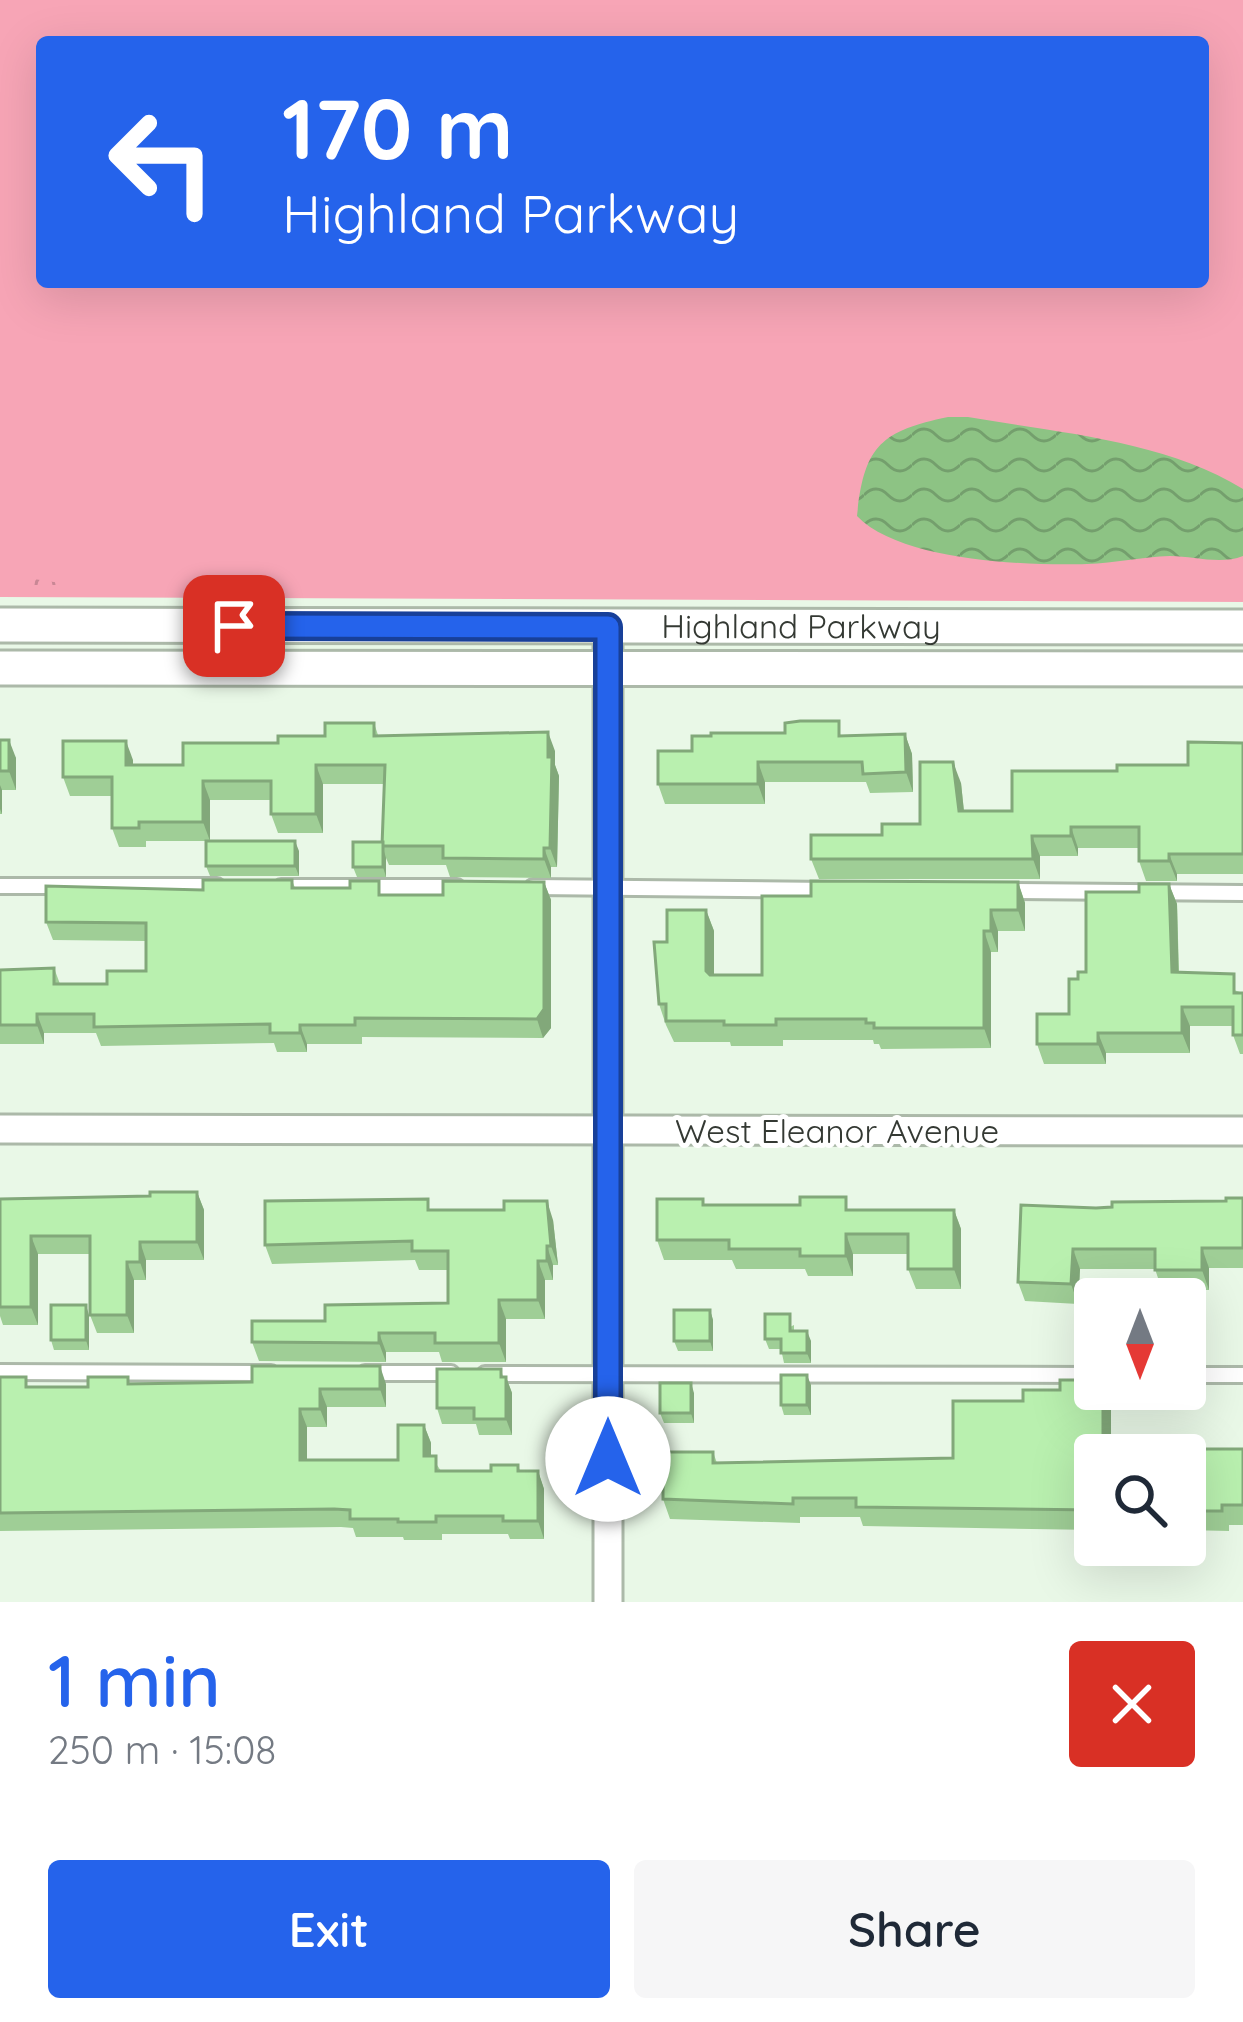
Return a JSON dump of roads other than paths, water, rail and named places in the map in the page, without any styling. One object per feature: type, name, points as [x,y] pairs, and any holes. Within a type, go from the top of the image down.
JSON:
[{"type":"street","name":"Highland Parkway","points":[[0,625],[1243,627]]},
{"type":"street","points":[[608,627],[608,1602]]},
{"type":"street","name":"Highland Parkway","points":[[0,668],[1243,669]]},
{"type":"street","name":"West Eleanor Avenue","points":[[0,1129],[1243,1131]]},
{"type":"lane","points":[[0,886],[239,886]]},
{"type":"lane","points":[[263,886],[479,887]]},
{"type":"lane","points":[[526,887],[839,890]]},
{"type":"lane","points":[[982,891],[1243,893]]},
{"type":"lane","points":[[0,1372],[286,1373]]},
{"type":"lane","points":[[358,1373],[1074,1375]]},
{"type":"lane","points":[[1206,1375],[1243,1375]]},
{"type":"water","points":[[948,417],[1110,441],[1212,472],[1243,489],[1243,556],[1216,560],[1170,556],[1087,564],[999,562],[903,543],[857,516],[865,473],[880,446],[906,429]]}]
